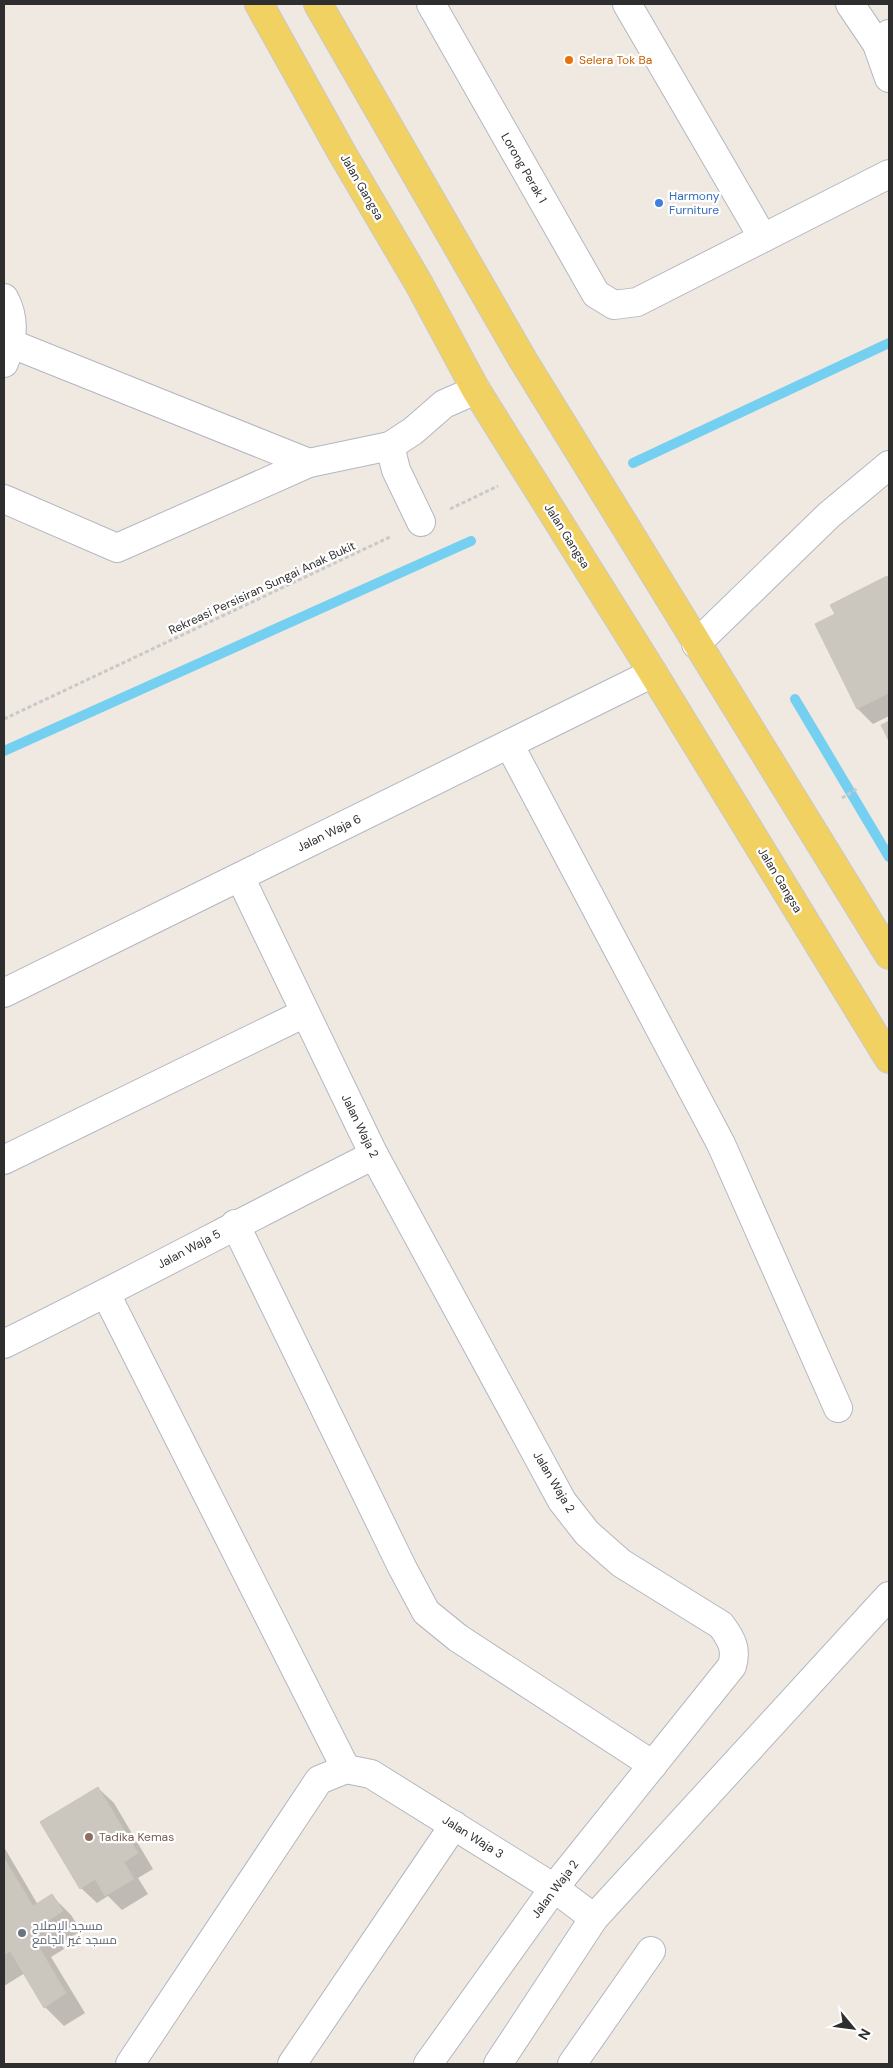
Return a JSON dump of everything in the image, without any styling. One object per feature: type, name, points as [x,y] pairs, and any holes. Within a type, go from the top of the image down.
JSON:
[{"type":"main road","name":"Jalan Gangsa","points":[[259,4],[342,153],[419,284],[476,390],[653,673],[889,1060]]},
{"type":"main road","points":[[318,4],[523,360],[889,955]]},
{"type":"street","name":"Lorong Perak 1","points":[[431,4],[596,294],[614,305],[638,302],[762,238]]},
{"type":"street","points":[[626,4],[762,238],[889,174]]},
{"type":"street","points":[[850,4],[883,39],[889,78]]},
{"type":"street","points":[[4,298],[11,311],[8,354],[309,463]]},
{"type":"street","points":[[4,499],[117,548],[309,463],[390,446],[413,431],[444,404],[476,390]]},
{"type":"street","points":[[390,446],[396,470],[421,522]]},
{"type":"street","points":[[696,644],[829,516],[889,465]]},
{"type":"street","name":"Jalan Waja 6","points":[[4,993],[653,673]]},
{"type":"street","points":[[509,744],[721,1144],[838,1408]]},
{"type":"street","name":"Jalan Waja 2","points":[[240,877],[374,1155],[562,1501],[587,1533],[621,1563],[721,1625],[731,1638],[736,1652],[732,1666],[554,1888],[428,2064]]},
{"type":"street","points":[[4,1160],[305,1013]]},
{"type":"street","name":"Jalan Waja 5","points":[[4,1344],[106,1294],[236,1224],[374,1155]]},
{"type":"street","points":[[236,1224],[426,1612],[458,1638],[653,1765]]},
{"type":"street","points":[[106,1294],[346,1770],[319,1780],[130,2064]]},
{"type":"street","points":[[498,2064],[594,1918],[889,1596]]},
{"type":"street","name":"Jalan Waja 3","points":[[346,1770],[371,1774],[554,1888],[594,1918]]},
{"type":"street","points":[[292,2064],[454,1825]]},
{"type":"street","points":[[572,2064],[651,1951]]},
{"type":"path","name":"Rekreasi Persisiran Sungai Anak Bukit","points":[[4,719],[527,472]]},
{"type":"path","points":[[842,798],[857,789]]},
{"type":"building","points":[[887,576],[889,581],[889,693],[857,709],[815,624],[835,614],[830,605]]},
{"type":"building","points":[[889,721],[889,741],[881,725]]},
{"type":"building","name":"Tadika Kemas","points":[[98,1787],[138,1853],[124,1862],[134,1879],[105,1896],[95,1879],[80,1889],[40,1822]]},
{"type":"building","name":"مسجد الإصلاح مسجد غير الجامع","points":[[4,1858],[33,1906],[52,1894],[63,1911],[43,1924],[46,1929],[33,1937],[66,1993],[44,2008],[10,1951],[4,1955]]},
{"type":"waterway","points":[[633,463],[889,343]]},
{"type":"waterway","points":[[4,751],[471,541]]},
{"type":"waterway","points":[[795,699],[889,857]]},
{"type":"place","name":"Selera Tok Ba","points":[[569,60]]},
{"type":"place","name":"Harmony Furniture","points":[[659,203]]},
{"type":"place","name":"Tadika Kemas","points":[[89,1837]]},
{"type":"place","name":"مسجد الإصلاح مسجد غير الجامع","points":[[22,1933]]}]
